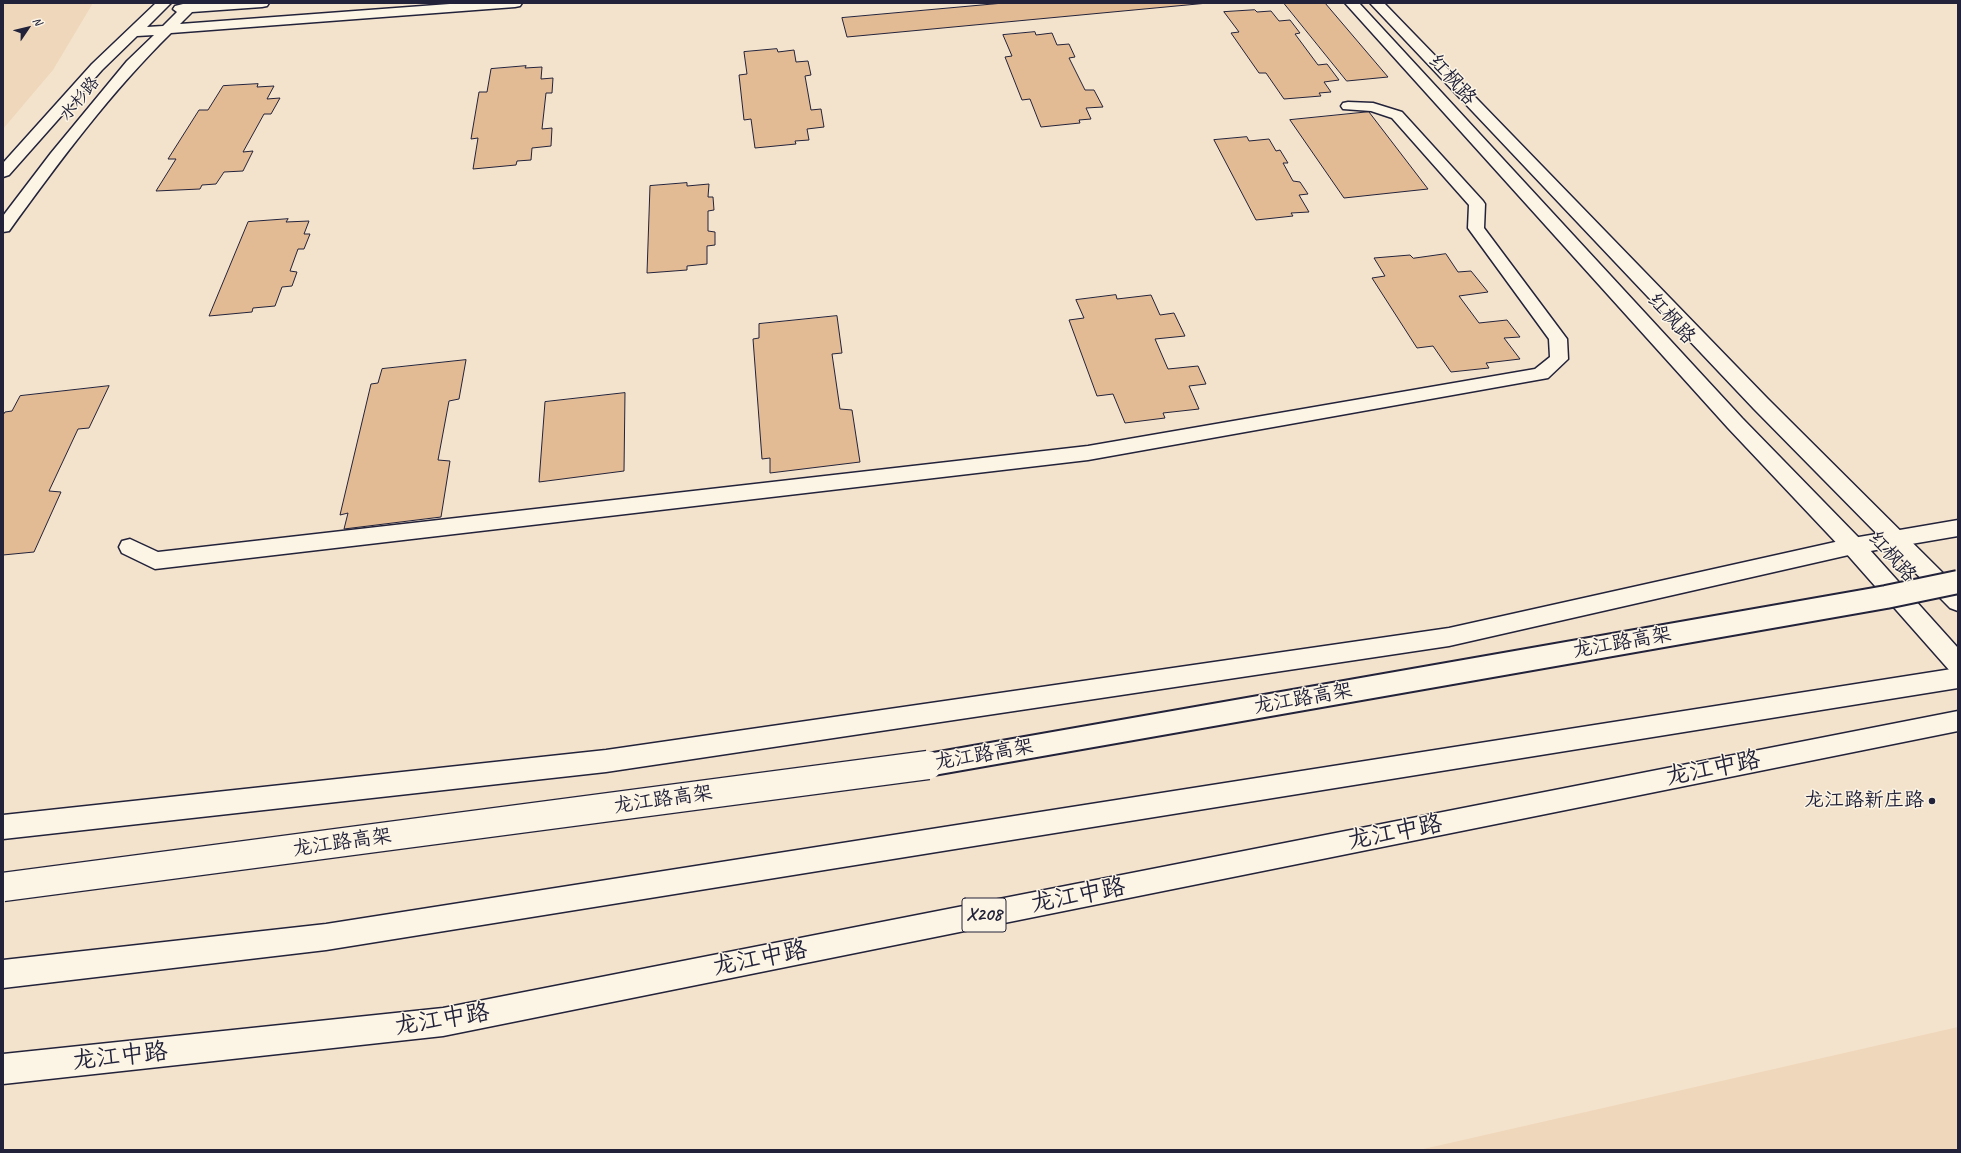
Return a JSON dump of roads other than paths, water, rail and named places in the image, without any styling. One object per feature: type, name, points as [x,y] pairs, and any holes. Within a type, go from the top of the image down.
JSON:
[{"type":"main road","points":[[159,7],[262,3]]},
{"type":"main road","points":[[134,32],[515,3]]},
{"type":"main road","name":"红枫路","points":[[1352,3],[1730,417],[1853,546],[1958,664]]},
{"type":"main road","name":"红枫路","points":[[1377,3],[1761,404],[1958,602]]},
{"type":"main road","name":"水杉路","points":[[3,227],[56,156],[132,64],[191,6]]},
{"type":"main road","name":"水杉路","points":[[3,172],[97,67],[159,7]]},
{"type":"main road","points":[[130,547],[155,560],[1088,453],[1541,374],[1559,359],[1558,339],[1476,228],[1477,204],[1397,115],[1373,107],[1348,106]]},
{"type":"main road","points":[[3,827],[606,761],[1449,637],[1853,546],[1958,528]]},
{"type":"main road","name":"龙江路高架","points":[[3,887],[915,767],[1870,600],[1958,582]]},
{"type":"main road","points":[[3,974],[326,937],[1958,678]]},
{"type":"main road","name":"龙江中路","points":[[3,1069],[443,1022],[1958,721]]},
{"type":"place","name":"龙江路新庄路","points":[[1932,801]]}]
